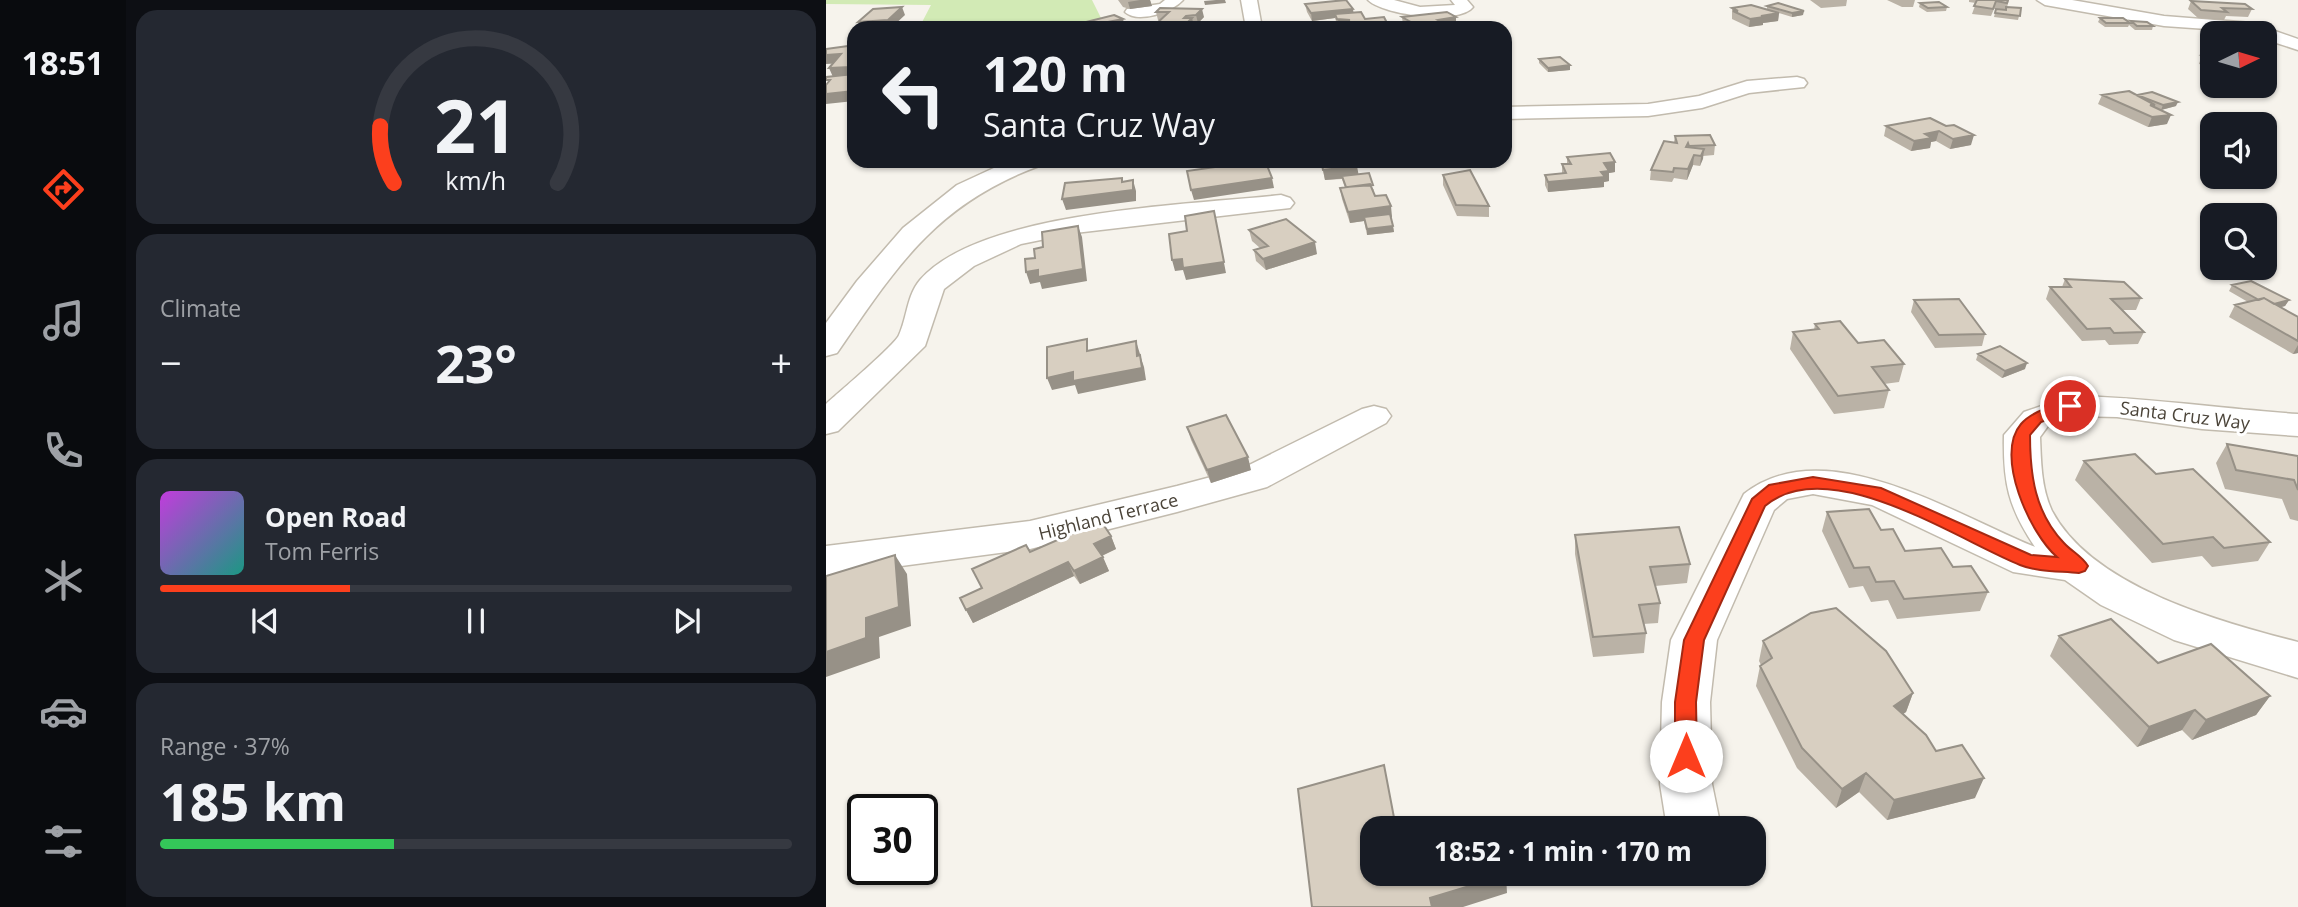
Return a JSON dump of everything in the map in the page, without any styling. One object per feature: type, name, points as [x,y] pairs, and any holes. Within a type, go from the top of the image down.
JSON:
[{"type":"street","points":[[1133,12],[1164,8],[1175,0]]},
{"type":"street","points":[[1233,0],[1250,4]]},
{"type":"street","points":[[1385,21],[1377,6],[1381,2],[1420,12],[1453,13],[1465,7],[1459,0]]},
{"type":"street","points":[[2045,0],[2164,20],[2200,23]]},
{"type":"street","points":[[2277,27],[2298,27]]},
{"type":"street","points":[[2277,37],[2298,45]]},
{"type":"street","points":[[1512,113],[1648,110],[1702,102],[1747,87],[1797,83]]},
{"type":"street","points":[[826,346],[879,269],[929,216],[981,180],[1013,168]]},
{"type":"street","points":[[826,423],[914,339],[918,317],[931,285],[964,260],[1013,238],[1076,225],[1281,203]]},
{"type":"street","name":"Santa Cruz Way","points":[[2298,425],[2092,405],[2070,406],[2036,419],[2022,435],[2022,475],[2037,520],[2057,548],[2102,585],[2160,616],[2247,646],[2298,660]]},
{"type":"street","name":"Highland Terrace","points":[[826,561],[1030,536],[1177,499],[1254,478],[1374,416]]},
{"type":"street","points":[[1692,816],[1686,784],[1686,702],[1694,640],[1758,503],[1775,489],[1813,482],[1881,494],[2028,561],[2079,566]]},
{"type":"green space","points":[[826,0],[1092,0],[1102,20],[923,21],[931,5],[826,4]]},
{"type":"building","points":[[1346,0],[1353,9],[1311,13],[1305,4]]},
{"type":"building","points":[[1977,0],[2008,0],[2007,3],[1996,1],[1993,9],[1974,6]]},
{"type":"building","points":[[2191,1],[2245,4],[2252,9],[2222,8],[2227,12],[2201,10]]},
{"type":"building","points":[[1939,2],[1947,7],[1928,8],[1920,3]]},
{"type":"building","points":[[1778,3],[1804,11],[1792,13],[1767,6]]},
{"type":"building","points":[[1751,5],[1779,13],[1750,19],[1732,8]]},
{"type":"building","points":[[902,7],[888,20],[859,21],[873,9]]},
{"type":"building","points":[[2006,7],[2021,8],[2020,16],[1995,13],[1996,9],[2006,10]]},
{"type":"building","points":[[1160,8],[1202,9],[1196,15],[1184,18],[1192,18],[1189,21],[1159,21],[1169,12],[1156,12]]},
{"type":"building","points":[[1361,12],[1365,19],[1384,17],[1386,21],[1339,21],[1350,20],[1337,19],[1335,14]]},
{"type":"building","points":[[1447,12],[1456,17],[1438,20],[1440,21],[1409,21],[1402,17]]},
{"type":"building","points":[[1114,15],[1123,19],[1113,21],[1090,21]]},
{"type":"building","points":[[2100,18],[2123,18],[2130,23],[2106,23]]},
{"type":"building","points":[[2131,21],[2147,22],[2153,26],[2137,26]]},
{"type":"building","points":[[847,46],[847,67],[829,68],[841,54],[826,55],[826,49]]},
{"type":"building","points":[[1560,57],[1570,65],[1548,68],[1539,59]]},
{"type":"building","points":[[847,75],[847,92],[826,94],[826,85],[830,80],[826,80],[826,77]]},
{"type":"building","points":[[2129,91],[2171,115],[2152,117],[2102,95]]},
{"type":"building","points":[[2152,92],[2178,102],[2163,105],[2137,95]]},
{"type":"building","points":[[1930,118],[1946,126],[1954,125],[1974,135],[1953,139],[1939,131],[1925,134],[1932,138],[1914,141],[1886,126]]},
{"type":"building","points":[[1710,135],[1715,145],[1689,146],[1688,143],[1686,147],[1704,149],[1701,156],[1694,155],[1688,169],[1674,168],[1673,172],[1651,170],[1664,141],[1677,143],[1675,136]]},
{"type":"building","points":[[1610,153],[1615,162],[1604,163],[1609,171],[1601,172],[1605,177],[1548,182],[1545,175],[1566,173],[1562,164],[1571,164],[1567,157]]},
{"type":"building","points":[[1208,168],[1268,168],[1272,178],[1191,190],[1187,171]]},
{"type":"building","points":[[1470,170],[1489,206],[1456,205],[1443,175]]},
{"type":"building","points":[[1369,173],[1373,185],[1346,187],[1342,176]]},
{"type":"building","points":[[1122,178],[1122,182],[1133,180],[1133,190],[1062,199],[1065,183]]},
{"type":"building","points":[[1370,184],[1375,196],[1386,195],[1391,206],[1348,212],[1340,188]]},
{"type":"building","points":[[1214,211],[1224,262],[1183,268],[1182,259],[1172,260],[1169,234],[1187,231],[1185,216]]},
{"type":"building","points":[[1390,214],[1393,226],[1367,229],[1364,217]]},
{"type":"building","points":[[1286,219],[1315,242],[1263,259],[1254,250],[1268,246],[1249,230]]},
{"type":"building","points":[[1078,226],[1083,269],[1038,277],[1038,270],[1026,272],[1025,259],[1035,258],[1034,249],[1043,247],[1042,232]]},
{"type":"building","points":[[2065,279],[2124,282],[2141,298],[2111,299],[2144,332],[2114,333],[2110,328],[2087,329],[2050,287],[2071,287]]},
{"type":"building","points":[[2251,281],[2289,300],[2274,304],[2264,298],[2259,300],[2232,285]]},
{"type":"building","points":[[2264,298],[2298,317],[2298,341],[2235,305]]},
{"type":"building","points":[[1959,299],[1985,334],[1939,335],[1914,300]]},
{"type":"building","points":[[1840,321],[1858,343],[1884,340],[1904,364],[1872,367],[1889,390],[1838,396],[1793,332],[1819,329],[1815,324]]},
{"type":"building","points":[[1087,339],[1087,351],[1136,341],[1137,356],[1140,355],[1142,368],[1073,381],[1073,372],[1047,378],[1047,347]]},
{"type":"building","points":[[2000,346],[2027,363],[2005,371],[1978,354]]},
{"type":"building","points":[[1226,415],[1248,457],[1207,470],[1187,427]]},
{"type":"building","points":[[2227,444],[2298,456],[2298,490],[2294,480],[2236,470]]},
{"type":"building","points":[[2135,454],[2156,474],[2193,469],[2270,542],[2224,548],[2213,537],[2163,544],[2084,461]]},
{"type":"building","points":[[1869,509],[1881,530],[1893,529],[1905,551],[1941,548],[1953,567],[1971,566],[1988,592],[1904,599],[1894,581],[1876,582],[1869,567],[1854,568],[1827,512]]},
{"type":"building","points":[[1101,521],[1111,536],[1094,544],[1103,557],[1074,571],[1068,562],[966,610],[960,598],[982,588],[972,569],[1026,545],[1030,552]]},
{"type":"building","points":[[1679,527],[1690,564],[1650,567],[1660,603],[1639,605],[1646,633],[1593,637],[1575,535]]},
{"type":"building","points":[[895,555],[899,607],[866,618],[866,638],[826,652],[826,576]]},
{"type":"building","points":[[1836,608],[1886,651],[1913,693],[1894,706],[1926,735],[1936,751],[1962,745],[1984,778],[1894,800],[1866,773],[1842,789],[1802,748],[1760,666],[1772,658],[1763,641],[1811,613]]},
{"type":"building","points":[[2111,619],[2158,663],[2211,644],[2270,696],[2206,720],[2195,710],[2149,727],[2059,636]]},
{"type":"building","points":[[1384,765],[1394,816],[1360,816],[1360,886],[1470,886],[1430,898],[1432,907],[1312,907],[1298,789]]},
{"type":"route","points":[[1686,756],[1686,702],[1694,640],[1758,503],[1775,489],[1813,482],[1881,494],[2028,561],[2079,566],[2057,548],[2037,520],[2022,475],[2022,435],[2026,427],[2036,419],[2070,406]]}]
